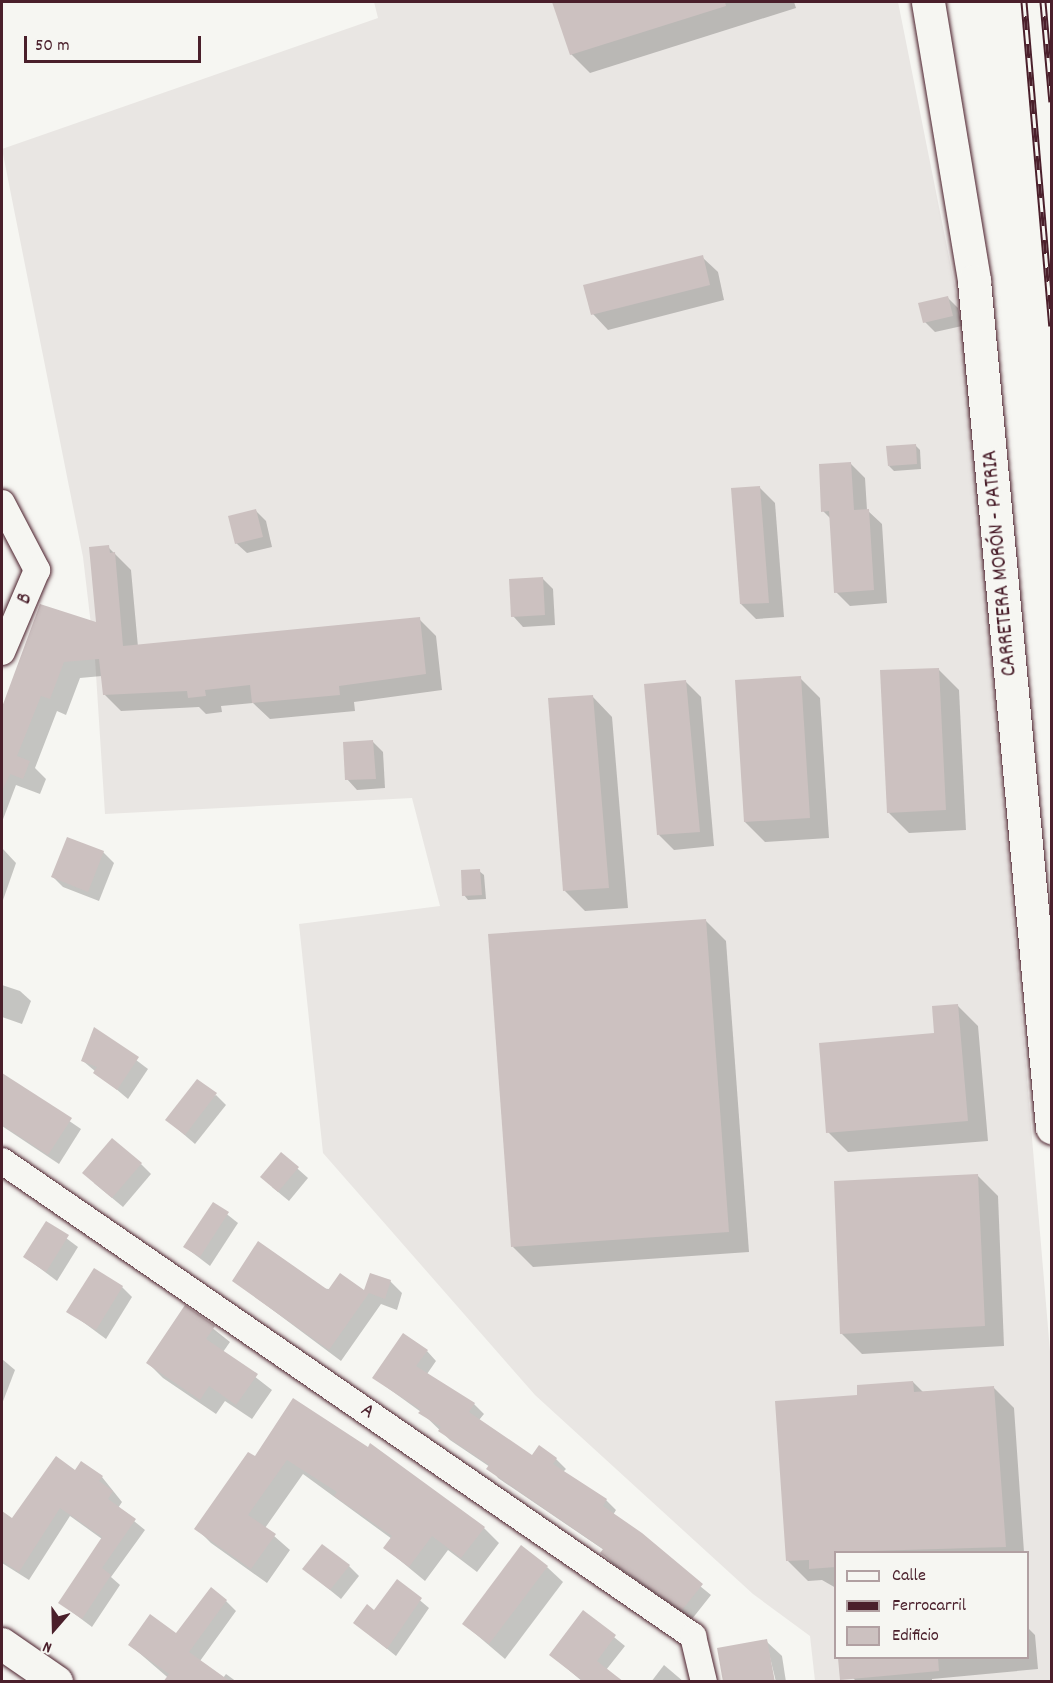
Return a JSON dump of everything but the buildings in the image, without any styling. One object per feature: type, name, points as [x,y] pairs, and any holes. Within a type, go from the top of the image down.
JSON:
[{"type":"main road","name":"CARRETERA MORÓN - PATRIA","points":[[928,2],[974,281],[1052,1127]]},
{"type":"street","name":"B","points":[[2,503],[34,561],[35,578],[2,652]]},
{"type":"street","name":"A","points":[[2,1161],[693,1636],[704,1682]]},
{"type":"street","points":[[2,1644],[57,1682]]},
{"type":"shaded area","points":[[374,2],[898,2],[964,332],[1051,1363],[1051,1681],[815,1681],[810,1636],[753,1594],[535,1395],[323,1153],[299,924],[440,906],[412,798],[105,814],[95,659],[83,557],[2,149],[378,18]]},
{"type":"railway","points":[[1024,2],[1052,326]]},
{"type":"railway","points":[[1043,2],[1052,102]]}]
